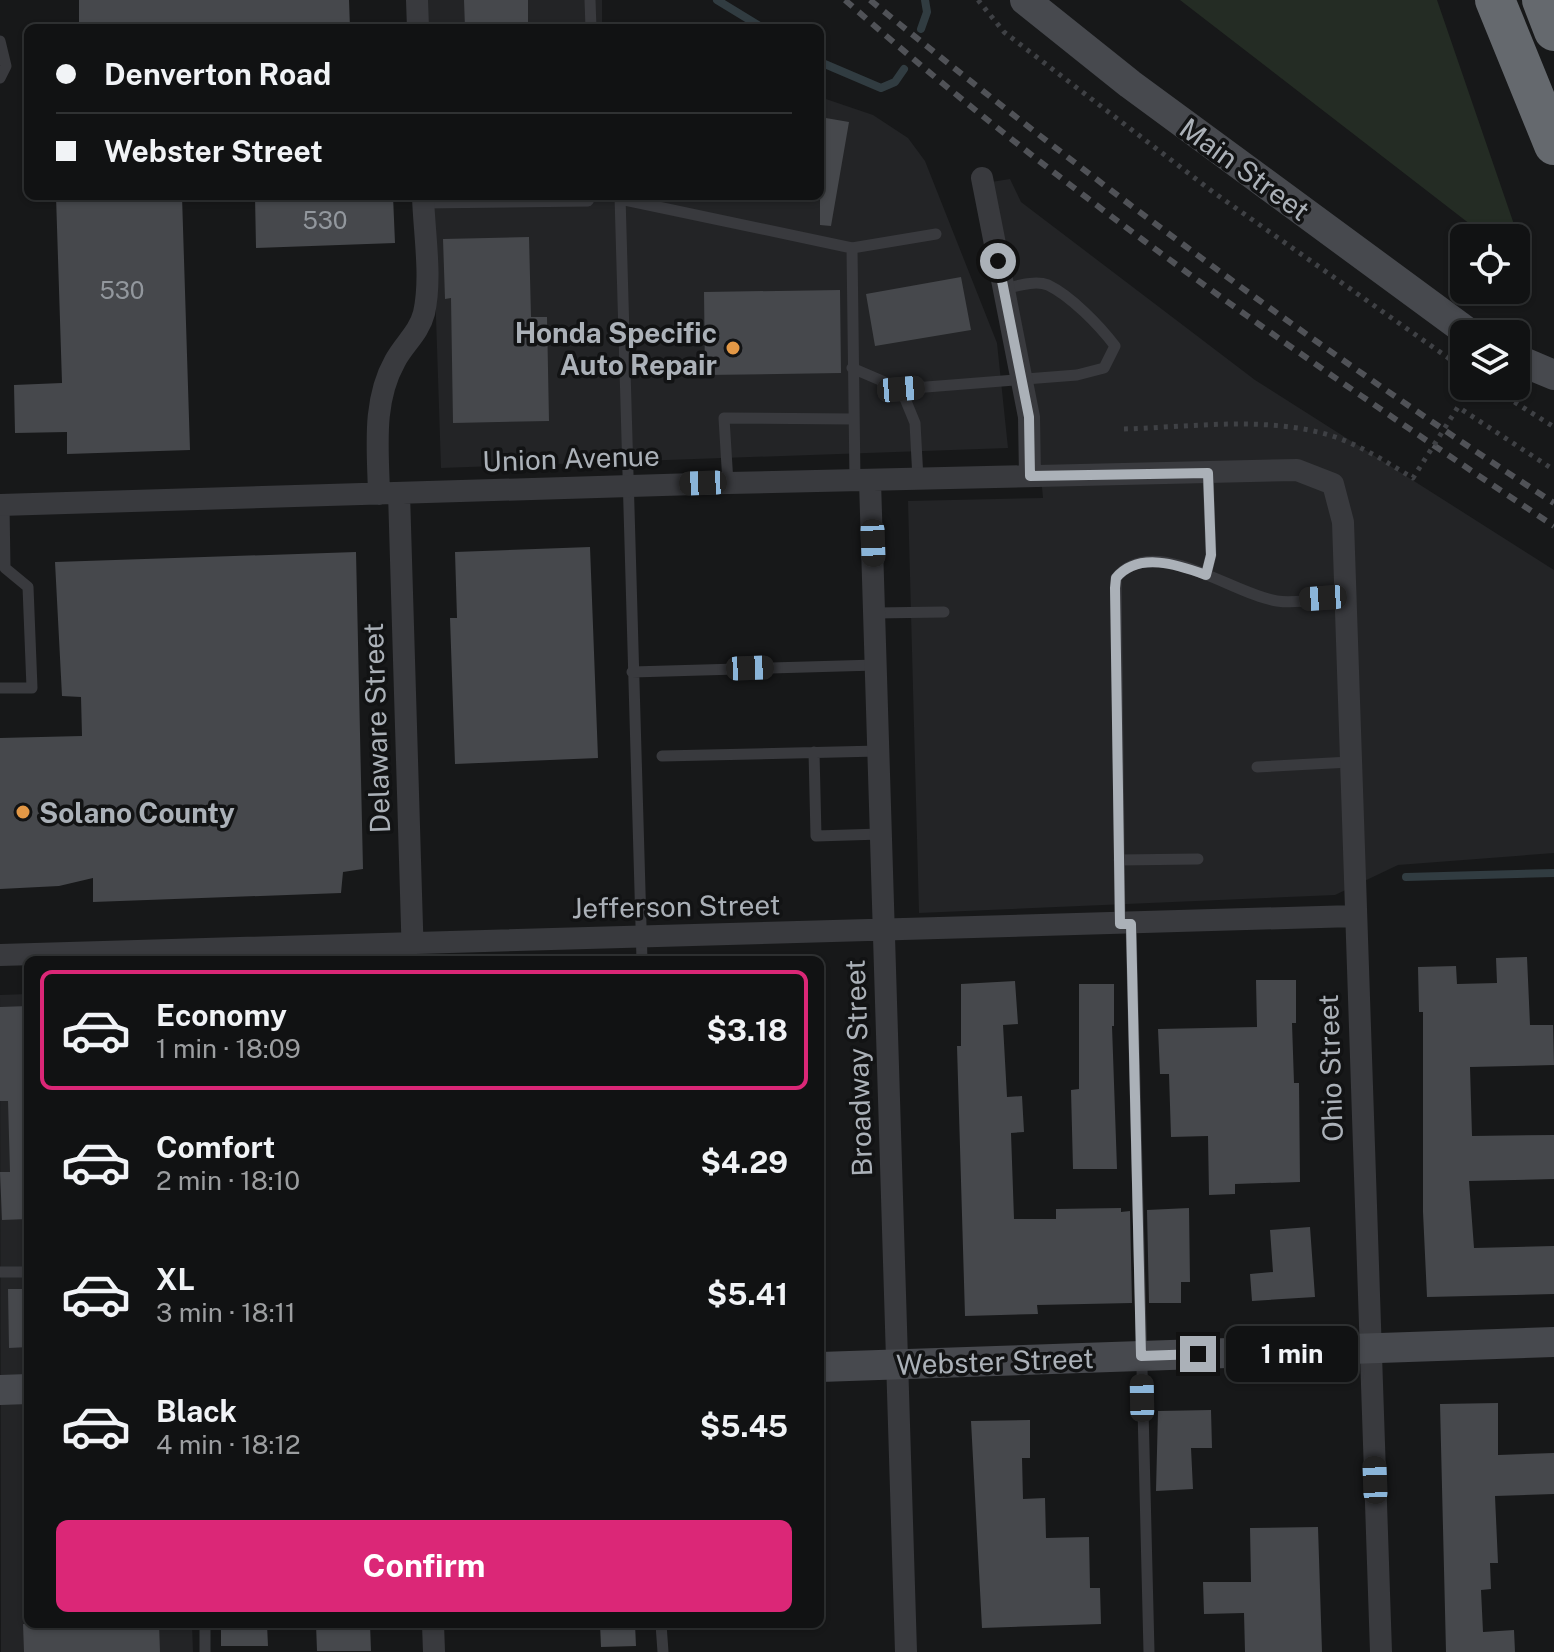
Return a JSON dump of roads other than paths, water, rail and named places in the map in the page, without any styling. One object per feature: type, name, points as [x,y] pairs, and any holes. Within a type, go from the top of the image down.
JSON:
[{"type":"highway","points":[[1495,0],[1554,145]]},
{"type":"highway","points":[[1542,0],[1554,31]]},
{"type":"street","points":[[417,0],[418,24]]},
{"type":"street","name":"Main Street","points":[[1025,0],[1130,84],[1451,320]]},
{"type":"street","points":[[982,178],[1029,417],[1030,476]]},
{"type":"street","name":"Delaware Street","points":[[413,951],[389,494],[377,424],[384,389],[395,361],[413,337],[423,314],[426,285],[423,200]]},
{"type":"street","points":[[1530,365],[1554,375]]},
{"type":"street","name":"Union Avenue","points":[[2,505],[1297,470],[1333,484]]},
{"type":"street","name":"Broadway Street","points":[[862,481],[875,613],[906,1652]]},
{"type":"street","name":"Ohio Street","points":[[1333,484],[1343,522],[1381,1652]]},
{"type":"street","name":"Jefferson Street","points":[[0,955],[413,951],[642,936],[884,932],[1354,916]]},
{"type":"street","name":"Webster Street","points":[[824,1367],[1554,1342]]},
{"type":"street","points":[[0,1390],[24,1389]]},
{"type":"street","points":[[433,1628],[434,1652]]},
{"type":"lane","points":[[590,0],[591,24]]},
{"type":"lane","points":[[0,41],[6,66],[0,78]]},
{"type":"lane","points":[[506,200],[589,200]]},
{"type":"lane","points":[[620,200],[642,956]]},
{"type":"lane","points":[[629,200],[852,248],[936,234]]},
{"type":"lane","points":[[852,248],[853,419],[862,481]]},
{"type":"lane","points":[[852,368],[901,389],[1077,375],[1104,368],[1115,346],[1099,324],[1047,285],[1028,283],[1003,289]]},
{"type":"lane","points":[[901,389],[915,423],[918,479]]},
{"type":"lane","points":[[728,483],[724,418],[853,419]]},
{"type":"lane","points":[[1206,575],[1211,555],[1208,473]]},
{"type":"lane","points":[[0,688],[32,688],[28,587],[3,570],[2,505]]},
{"type":"lane","points":[[1149,1652],[1126,924],[1119,860],[1116,578],[1133,565],[1178,564],[1277,601],[1345,596]]},
{"type":"lane","points":[[875,613],[944,612]]},
{"type":"lane","points":[[632,672],[876,665]]},
{"type":"lane","points":[[662,756],[879,751]]},
{"type":"lane","points":[[814,752],[816,836],[881,834]]},
{"type":"lane","points":[[1257,767],[1350,762]]},
{"type":"lane","points":[[1119,860],[1198,859]]},
{"type":"lane","points":[[0,1272],[24,1272]]},
{"type":"lane","points":[[205,1628],[205,1652]]},
{"type":"lane","points":[[661,1628],[663,1652]]},
{"type":"waterway","points":[[717,0],[756,24]]},
{"type":"waterway","points":[[921,29],[927,12],[925,0]]},
{"type":"waterway","points":[[824,64],[881,88],[895,82],[904,69]]},
{"type":"waterway","points":[[1406,877],[1554,873]]},
{"type":"railway","points":[[845,0],[1015,142],[1190,275],[1554,526]]},
{"type":"railway","points":[[870,0],[1036,133],[1205,261],[1378,384],[1554,503]]},
{"type":"place","name":"Honda Specific Auto Repair","points":[[733,348]]},
{"type":"place","name":"Solano County","points":[[23,812]]}]
